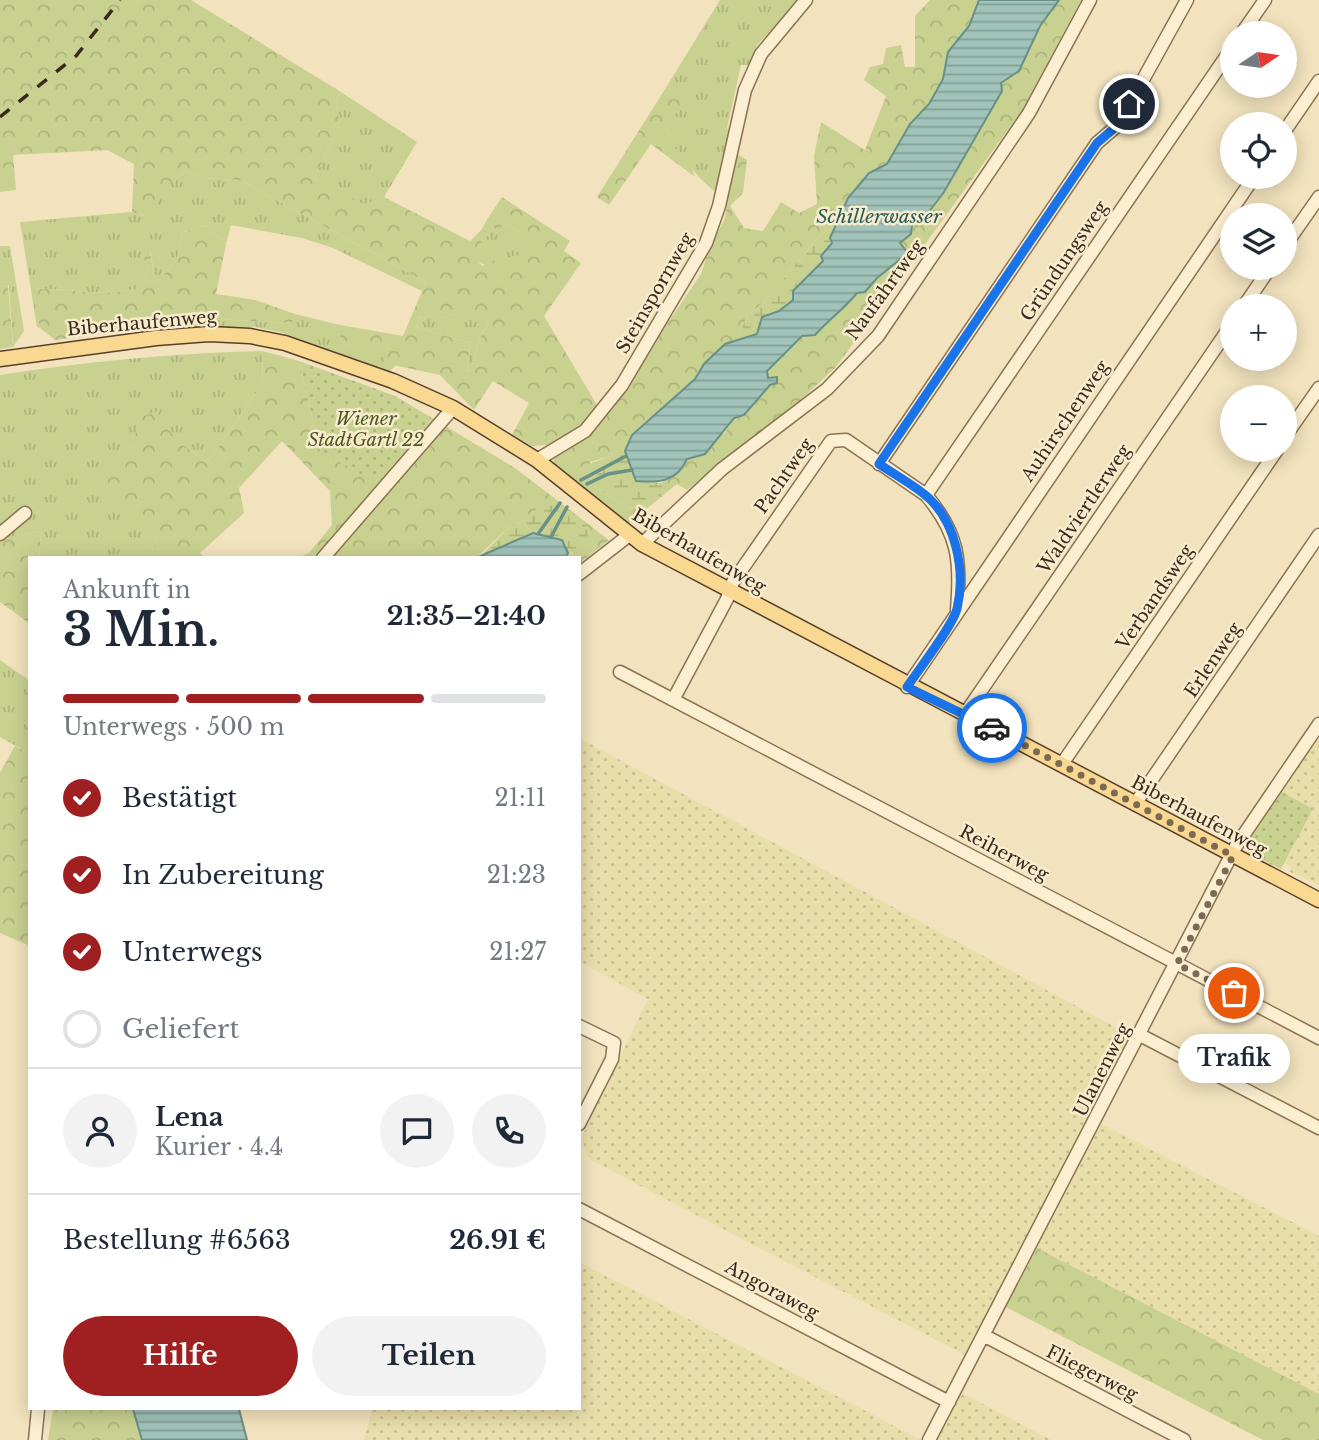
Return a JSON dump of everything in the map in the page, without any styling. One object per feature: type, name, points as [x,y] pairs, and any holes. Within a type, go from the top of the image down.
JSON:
[{"type":"main road","name":"Biberhaufenweg","points":[[0,359],[156,338],[209,334],[250,336],[285,343],[393,381],[453,408],[537,460],[628,536],[642,544],[907,687],[1062,764],[1319,900]]},
{"type":"street","name":"Steinspornweg","points":[[537,460],[585,431],[622,386],[706,243],[719,206],[746,90],[761,54],[806,0]]},
{"type":"street","name":"Naufahrtweg","points":[[642,544],[722,469],[827,389],[878,335],[1029,113],[1090,0]]},
{"type":"street","points":[[879,464],[1097,143],[1118,125],[1187,0]]},
{"type":"street","points":[[1250,21],[1265,0]]},
{"type":"street","name":"Gründungsweg","points":[[926,495],[1220,66]]},
{"type":"street","points":[[1297,113],[1319,81]]},
{"type":"street","name":"Auhirschenweg","points":[[907,687],[1246,189]]},
{"type":"street","points":[[1297,228],[1319,197]]},
{"type":"street","name":"Waldviertlerweg","points":[[965,714],[1220,342]]},
{"type":"street","points":[[1297,419],[1319,388]]},
{"type":"street","points":[[325,556],[453,408]]},
{"type":"street","name":"Pachtweg","points":[[729,591],[735,578],[828,443],[846,440],[926,495],[947,522],[959,563],[957,611]]},
{"type":"street","name":"Verbandsweg","points":[[1062,764],[1269,462]]},
{"type":"street","points":[[0,534],[25,513]]},
{"type":"street","name":"Erlenweg","points":[[1135,804],[1319,535]]},
{"type":"street","points":[[581,572],[628,536]]},
{"type":"street","points":[[673,700],[729,591]]},
{"type":"street","name":"Reiherweg","points":[[620,672],[1319,1038]]},
{"type":"street","name":"Ulanenweg","points":[[929,1440],[1244,832],[1319,724]]},
{"type":"street","points":[[581,1027],[614,1043],[612,1059],[581,1116]]},
{"type":"street","points":[[1140,1035],[1319,1128]]},
{"type":"street","name":"Angoraweg","points":[[581,1210],[948,1402]]},
{"type":"street","name":"Fliegerweg","points":[[985,1336],[1184,1440]]},
{"type":"street","points":[[35,1440],[38,1410]]},
{"type":"shaded area","points":[[1319,733],[1319,885],[1290,872],[1291,867],[1285,863],[1313,809],[1280,791]]},
{"type":"shaded area","points":[[581,739],[1132,1036],[967,1356],[589,1159],[581,1138],[648,999],[581,962]]},
{"type":"shaded area","points":[[1101,1124],[1319,1236],[1319,1394],[1037,1248]]},
{"type":"shaded area","points":[[581,1263],[921,1440],[364,1440],[372,1410],[581,1410]]},
{"type":"shaded area","points":[[962,1393],[1051,1440],[937,1440]]},
{"type":"green space","points":[[0,0],[191,0],[341,92],[336,100],[340,124],[314,179],[364,204],[384,197],[470,241],[484,227],[491,231],[488,237],[481,234],[478,239],[485,245],[478,262],[482,266],[493,261],[500,264],[503,277],[512,256],[525,254],[523,246],[528,238],[505,223],[498,231],[486,221],[502,197],[570,241],[564,251],[581,263],[544,316],[604,417],[701,274],[711,243],[724,221],[737,154],[747,160],[743,193],[730,206],[744,228],[763,231],[781,202],[799,213],[817,204],[814,156],[821,122],[865,150],[886,96],[864,80],[870,67],[883,64],[886,48],[901,45],[905,67],[915,67],[915,16],[930,0],[979,0],[969,26],[948,52],[943,79],[929,104],[910,124],[887,164],[869,173],[848,198],[836,226],[820,235],[765,301],[747,316],[737,340],[713,355],[695,379],[610,456],[590,462],[589,483],[630,509],[640,507],[663,491],[661,483],[683,468],[687,459],[725,433],[734,418],[744,414],[770,385],[767,371],[802,336],[815,335],[857,293],[865,292],[907,253],[900,243],[913,218],[928,213],[944,192],[1002,91],[1001,83],[1019,71],[1040,26],[1059,0],[1081,0],[1023,109],[836,367],[794,406],[687,490],[677,484],[629,523],[558,469],[546,445],[532,446],[512,435],[529,403],[493,381],[474,410],[440,375],[384,363],[382,348],[350,348],[340,340],[340,325],[403,336],[426,282],[240,180],[202,178],[186,171],[168,186],[148,187],[159,200],[149,217],[132,212],[134,164],[107,150],[13,155],[16,190],[0,192]],"holes":[[[454,314],[484,314],[489,324],[479,339],[472,370],[467,371],[470,343],[416,327],[420,316],[428,321]]]},
{"type":"green space","points":[[720,0],[799,0],[757,45],[750,65],[741,65],[727,128],[731,137],[717,193],[663,136],[673,93],[662,94]]},
{"type":"green space","points":[[341,92],[417,142],[384,197],[364,205],[314,179],[340,124],[336,100]]},
{"type":"green space","points":[[673,93],[685,98],[663,136],[689,161],[695,177],[651,144],[609,205],[597,197],[662,94]]},
{"type":"green space","points":[[186,171],[202,178],[240,180],[426,282],[422,291],[333,248],[302,238],[231,225],[226,244],[206,225],[183,232],[177,259],[156,284],[148,239],[137,231],[148,272],[135,290],[104,293],[35,288],[40,328],[37,327],[20,222],[132,212],[149,217],[147,186],[168,186]]},
{"type":"green space","points":[[486,221],[498,230],[505,223],[528,238],[525,254],[503,278],[499,270],[477,262],[485,245],[477,239]]},
{"type":"green space","points":[[206,225],[226,244],[216,294],[255,300],[295,314],[292,323],[211,319],[55,340],[40,328],[34,288],[104,293],[135,290],[148,272],[136,230],[148,239],[160,240],[150,253],[156,284],[177,259],[183,232]]},
{"type":"green space","points":[[836,226],[823,261],[793,291],[793,300],[779,311],[763,317],[757,334],[737,340],[747,316],[765,301],[820,235]]},
{"type":"green space","points":[[0,246],[10,246],[24,331],[13,347],[9,285],[0,286]]},
{"type":"green space","points":[[8,285],[13,347],[0,349],[0,286]]},
{"type":"green space","points":[[295,314],[340,325],[340,340],[350,348],[382,348],[385,363],[396,365],[389,372],[280,332],[255,327],[142,332],[140,329],[211,319],[292,323]]},
{"type":"green space","points":[[454,314],[484,314],[489,324],[479,339],[472,370],[467,371],[470,343],[416,327],[420,316],[428,321]]},
{"type":"green space","points":[[262,351],[263,383],[207,463],[175,439],[135,444],[85,481],[158,539],[147,556],[39,556],[41,531],[0,539],[0,375],[131,358]]},
{"type":"green space","points":[[262,351],[299,361],[320,450],[377,483],[432,418],[515,468],[609,540],[581,562],[581,556],[566,556],[568,553],[573,554],[571,522],[568,518],[538,507],[529,519],[508,528],[478,556],[302,556],[309,553],[332,525],[330,491],[282,441],[239,488],[244,513],[200,553],[202,556],[147,556],[158,539],[84,481],[135,444],[137,419],[156,411],[175,439],[207,463],[263,383]]},
{"type":"green space","name":"Wiener StadtGartl 22","points":[[299,361],[395,396],[432,418],[377,484],[320,450]]},
{"type":"green space","points":[[632,435],[625,451],[636,481],[661,483],[663,491],[640,507],[630,509],[589,483],[578,468],[610,456]]},
{"type":"green space","points":[[559,505],[568,512],[571,522],[577,522],[587,530],[588,538],[581,551],[568,553],[562,540],[533,533],[483,554],[508,528],[529,519],[538,507]]},
{"type":"green space","points":[[41,531],[39,556],[28,556],[28,623],[0,602],[0,539]]},
{"type":"green space","points":[[0,660],[28,680],[28,753],[0,737]]},
{"type":"green space","points":[[15,746],[28,753],[28,945],[0,933],[0,773]]},
{"type":"green space","points":[[1280,791],[1313,809],[1281,869],[1246,852],[1243,844]]},
{"type":"green space","points":[[1037,1248],[1319,1394],[1319,1440],[1263,1440],[1006,1307]]},
{"type":"green space","points":[[53,1410],[133,1410],[142,1440],[48,1440]]},
{"type":"water","name":"Schillerwasser","points":[[979,0],[1059,0],[1040,26],[1019,71],[1001,83],[1002,91],[944,192],[928,213],[913,218],[911,234],[900,243],[908,253],[877,278],[865,292],[857,293],[815,335],[802,336],[767,371],[768,378],[777,377],[777,383],[770,385],[744,415],[734,418],[705,454],[687,459],[672,477],[652,482],[636,481],[625,451],[632,435],[695,379],[704,364],[725,344],[757,334],[762,317],[779,311],[793,300],[793,291],[823,261],[821,256],[832,243],[830,238],[848,198],[869,173],[887,164],[910,124],[929,104],[943,79],[948,52],[969,26]]},
{"type":"water","points":[[533,533],[562,540],[568,553],[566,556],[481,556]]},
{"type":"water","points":[[133,1410],[239,1410],[247,1440],[142,1440]]},
{"type":"waterway","points":[[581,480],[626,456]]},
{"type":"waterway","points":[[587,484],[608,474],[632,470]]},
{"type":"waterway","points":[[538,534],[560,503]]},
{"type":"waterway","points":[[551,537],[567,507]]},
{"type":"railway","points":[[0,117],[76,56],[120,0]]},
{"type":"way so far","points":[[992,728],[1233,856],[1177,964],[1234,993]]},
{"type":"place","name":"Trafik","points":[[1234,993]]},
{"type":"route","points":[[992,728],[907,687],[957,611],[959,563],[947,522],[936,506],[926,495],[879,464],[1097,143],[1118,125],[1129,104]]}]
